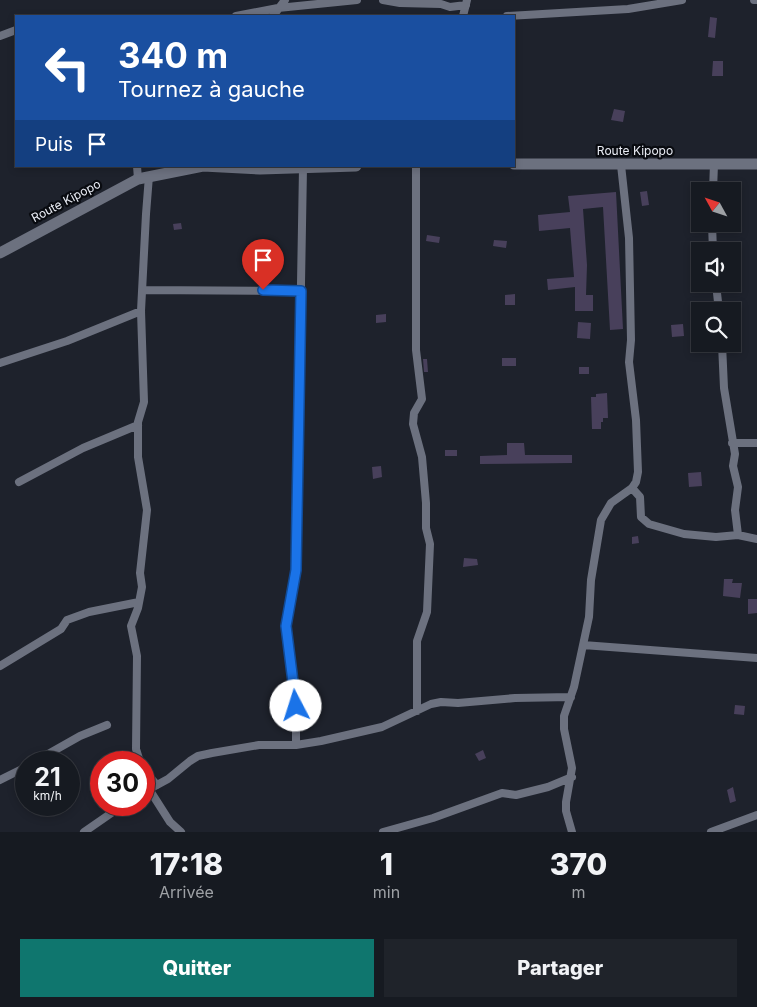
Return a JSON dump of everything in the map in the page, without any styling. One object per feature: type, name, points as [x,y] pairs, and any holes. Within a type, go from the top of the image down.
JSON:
[{"type":"main road","name":"Route Kipopo","points":[[515,164],[757,164]]},
{"type":"main road","name":"Route Kipopo","points":[[0,252],[144,178],[198,167]]},
{"type":"main road","name":"Route Kipopo","points":[[222,167],[260,169],[330,167]]},
{"type":"street","points":[[274,15],[285,0]]},
{"type":"street","points":[[241,15],[278,8],[356,0]]},
{"type":"street","points":[[383,0],[400,3],[441,4],[450,7],[466,3]]},
{"type":"street","points":[[515,16],[628,9],[682,0]]},
{"type":"street","points":[[0,36],[15,30]]},
{"type":"street","points":[[713,182],[714,164]]},
{"type":"street","points":[[572,832],[568,824],[566,802],[572,777],[571,759],[564,722],[566,708],[571,697],[590,617],[592,580],[601,520],[607,508],[632,488],[636,482],[638,472],[636,420],[629,362],[631,340],[629,238],[621,165]]},
{"type":"street","points":[[137,751],[137,656],[131,626],[142,587],[140,573],[147,510],[138,457],[138,425],[144,402],[141,311],[146,214],[144,178],[138,167]]},
{"type":"street","points":[[416,167],[416,350],[422,399],[414,413],[413,424],[422,457],[426,502],[425,516],[430,544],[427,612],[417,641],[417,711]]},
{"type":"street","points":[[296,745],[296,706],[286,626],[296,570],[303,168]]},
{"type":"street","points":[[143,290],[301,291]]},
{"type":"street","points":[[0,363],[67,341],[141,311]]},
{"type":"street","points":[[722,352],[722,374],[734,454],[733,466],[738,487],[736,510],[738,535]]},
{"type":"street","points":[[19,482],[83,448],[138,425]]},
{"type":"street","points":[[732,443],[757,443]]},
{"type":"street","points":[[632,488],[640,497],[642,517],[649,524],[684,534],[716,537],[738,535],[757,539]]},
{"type":"street","points":[[0,666],[61,629],[68,620],[89,612],[139,602]]},
{"type":"street","points":[[583,645],[757,658]]},
{"type":"street","points":[[155,783],[157,785],[198,756],[259,745],[296,745],[321,741],[382,727],[431,704],[515,698],[571,697]]},
{"type":"street","points":[[53,751],[80,736],[108,725]]},
{"type":"street","points":[[0,780],[15,772]]},
{"type":"street","points":[[384,832],[433,818],[502,792],[516,795],[548,787],[572,777]]},
{"type":"street","points":[[155,802],[170,822],[181,832]]},
{"type":"street","points":[[711,832],[757,815]]},
{"type":"street","points":[[84,832],[107,816]]},
{"type":"building","points":[[710,17],[717,18],[715,38],[708,37]]},
{"type":"building","points":[[713,61],[723,61],[723,76],[712,76]]},
{"type":"building","points":[[614,109],[625,111],[623,122],[611,120]]},
{"type":"building","points":[[647,191],[649,205],[642,206],[640,192]]},
{"type":"building","points":[[616,192],[623,329],[610,330],[603,207],[583,209],[587,265],[586,295],[593,295],[593,311],[575,311],[575,287],[548,290],[547,279],[574,277],[570,228],[539,231],[538,215],[570,212],[568,196]]},
{"type":"building","points":[[181,223],[182,229],[174,230],[173,224]]},
{"type":"building","points":[[427,235],[440,237],[439,243],[426,241]]},
{"type":"building","points":[[494,240],[507,241],[506,248],[493,246]]},
{"type":"building","points":[[515,294],[515,305],[505,305],[505,295]]},
{"type":"building","points":[[386,314],[386,322],[376,323],[376,315]]},
{"type":"building","points":[[578,322],[591,323],[590,339],[577,338]]},
{"type":"building","points":[[683,324],[684,336],[672,337],[671,325]]},
{"type":"building","points":[[502,358],[516,358],[516,366],[502,366]]},
{"type":"building","points":[[423,359],[427,359],[428,372],[424,372]]},
{"type":"building","points":[[579,367],[589,367],[589,374],[579,374]]},
{"type":"building","points":[[607,393],[608,418],[603,418],[601,429],[592,429],[591,397],[596,397],[596,394]]},
{"type":"building","points":[[507,443],[524,443],[525,455],[572,455],[572,463],[480,464],[480,456],[507,455]]},
{"type":"building","points":[[445,450],[457,450],[457,456],[445,456]]},
{"type":"building","points":[[381,466],[382,477],[373,479],[372,467]]},
{"type":"building","points":[[701,472],[702,486],[689,487],[688,473]]},
{"type":"building","points":[[638,536],[639,543],[632,544],[632,537]]},
{"type":"building","points":[[464,558],[477,559],[478,565],[463,567]]},
{"type":"building","points":[[724,579],[733,579],[732,583],[742,583],[740,598],[723,596]]},
{"type":"building","points":[[748,599],[757,599],[757,613],[748,614]]},
{"type":"building","points":[[735,705],[745,706],[744,715],[734,714]]},
{"type":"building","points":[[483,750],[486,758],[479,761],[475,754]]},
{"type":"building","points":[[733,787],[736,801],[730,803],[727,790]]},
{"type":"route","points":[[263,290],[301,291],[296,579],[286,626],[296,706]]}]
